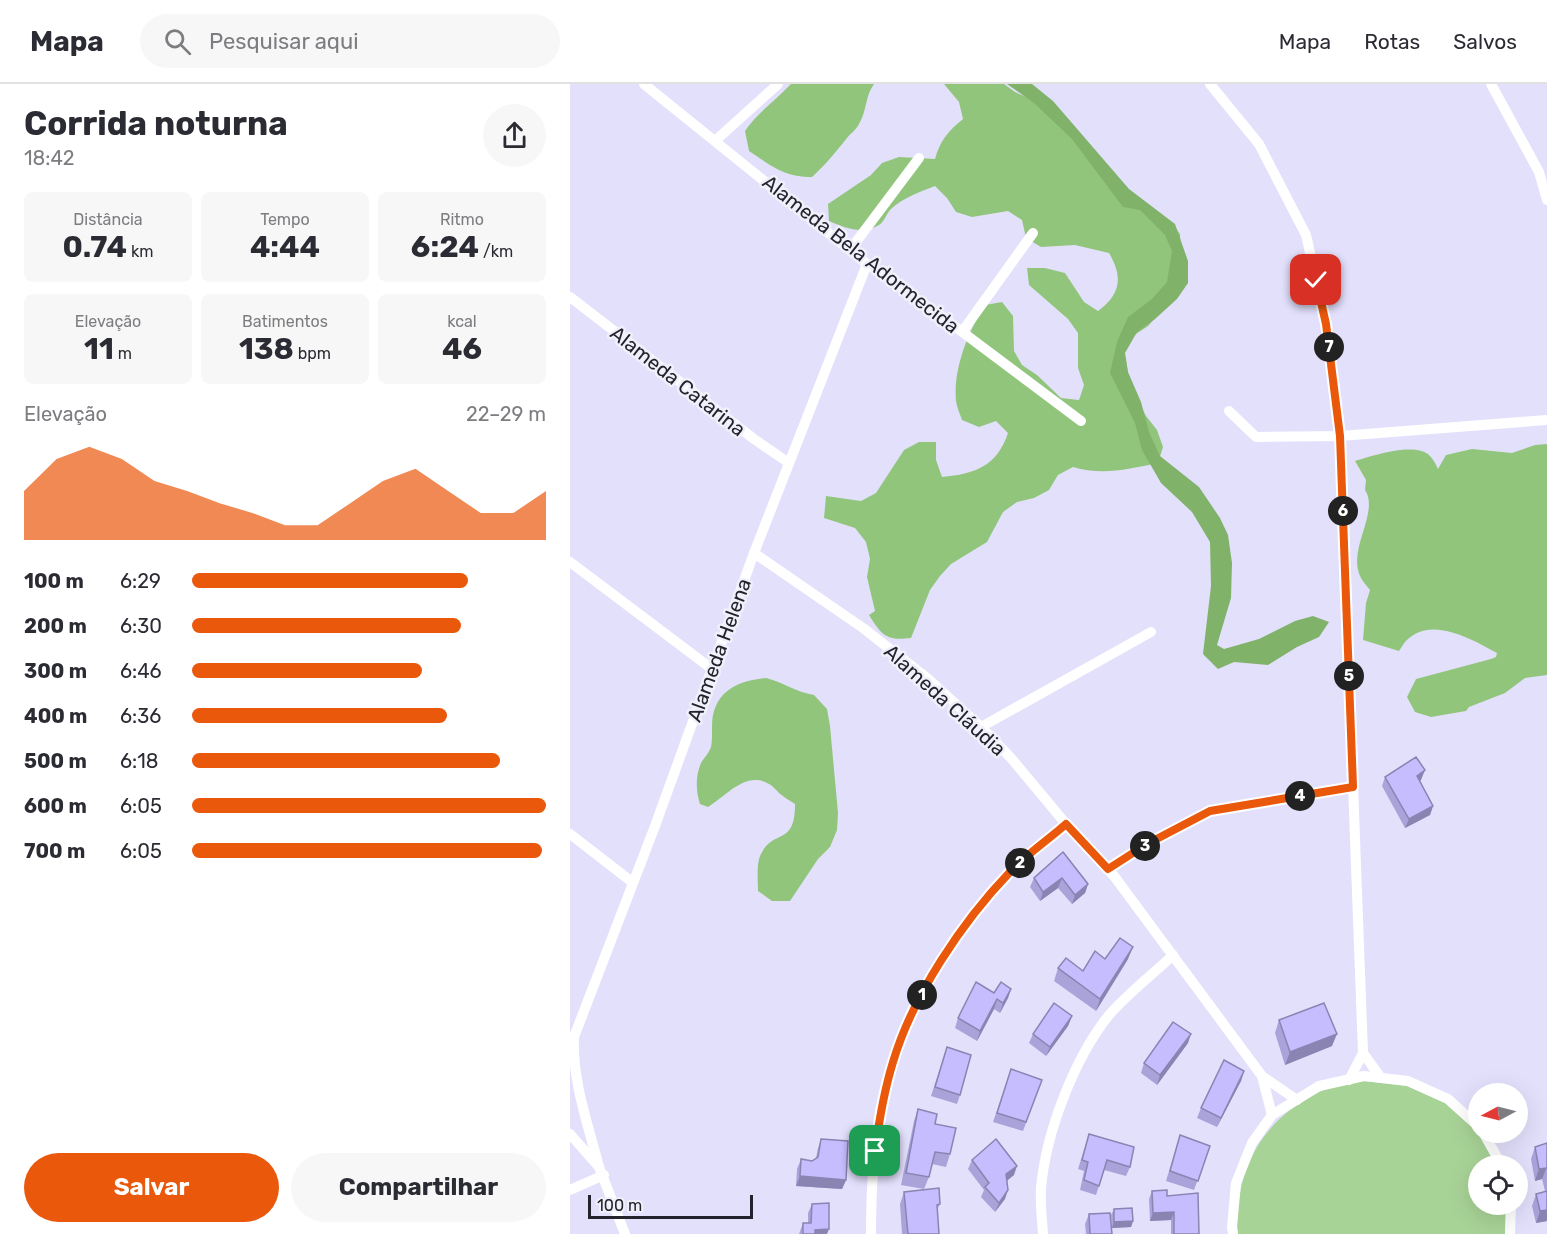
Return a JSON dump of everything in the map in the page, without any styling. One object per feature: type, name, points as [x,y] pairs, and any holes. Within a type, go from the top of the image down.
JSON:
[{"type":"street","name":"Alameda Bela Adormecida","points":[[644,84],[867,264],[1081,422]]},
{"type":"street","points":[[716,140],[778,84]]},
{"type":"street","points":[[1210,84],[1259,144],[1306,235],[1326,324],[1340,436],[1363,1053],[1349,1080]]},
{"type":"street","points":[[1491,84],[1539,172],[1547,200]]},
{"type":"street","points":[[850,250],[920,158]]},
{"type":"street","points":[[962,332],[1033,233]]},
{"type":"street","name":"Alameda Helena","points":[[625,1234],[601,1171],[577,1082],[572,1038],[754,553],[867,264]]},
{"type":"street","name":"Alameda Catarina","points":[[570,297],[753,439],[789,463]]},
{"type":"street","points":[[1228,411],[1256,437],[1340,436],[1547,420]]},
{"type":"street","name":"Alameda Cláudia","points":[[754,553],[863,628],[927,678],[981,727],[1108,869],[1262,1076]]},
{"type":"street","points":[[570,562],[712,669]]},
{"type":"street","points":[[981,727],[1151,632]]},
{"type":"street","points":[[1108,869],[1147,844],[1210,811],[1353,787]]},
{"type":"street","points":[[871,1234],[875,1151],[881,1106],[894,1060],[921,997],[961,930],[1011,870],[1066,824]]},
{"type":"street","points":[[570,834],[632,882]]},
{"type":"street","points":[[1043,1234],[1041,1189],[1049,1145],[1059,1109],[1078,1066],[1110,1014],[1173,955]]},
{"type":"street","points":[[1363,1053],[1380,1078]]},
{"type":"street","points":[[1262,1076],[1297,1100]]},
{"type":"street","points":[[1262,1076],[1272,1115]]},
{"type":"street","points":[[1233,1234],[1236,1183],[1252,1143],[1272,1115],[1319,1086],[1364,1076],[1408,1081],[1448,1099],[1468,1116]]},
{"type":"street","points":[[570,1134],[601,1171],[570,1190]]},
{"type":"street","points":[[1510,1234],[1511,1215]]},
{"type":"shaded area","points":[[791,84],[874,84],[858,126],[812,177],[785,173],[749,151],[745,131],[761,112]]},
{"type":"shaded area","points":[[944,84],[1004,84],[1015,92],[1047,106],[1123,199],[1169,220],[1180,234],[1181,252],[1171,301],[1148,326],[1133,336],[1124,350],[1130,384],[1146,416],[1157,430],[1163,447],[1158,463],[1105,471],[1073,467],[1058,475],[1049,490],[1034,498],[1017,502],[1003,512],[987,542],[951,564],[940,576],[930,590],[911,638],[896,639],[886,636],[869,615],[875,611],[867,577],[870,559],[866,542],[855,528],[824,518],[826,496],[861,501],[876,493],[904,450],[919,442],[936,442],[936,460],[942,477],[965,474],[991,461],[998,453],[1008,433],[996,421],[979,427],[962,420],[956,401],[959,364],[973,327],[985,305],[1002,302],[1013,316],[1014,351],[1022,365],[1037,375],[1061,398],[1079,400],[1084,385],[1078,368],[1078,333],[1068,319],[1029,285],[1027,268],[1045,268],[1065,273],[1084,302],[1098,311],[1106,305],[1115,292],[1118,277],[1109,253],[1075,245],[1041,247],[1026,238],[1022,220],[1008,211],[972,217],[956,212],[935,186],[900,202],[890,210],[881,224],[867,230],[841,226],[829,221],[828,204],[871,175],[882,163],[899,157],[935,159],[945,137],[963,119],[959,102]]},
{"type":"shaded area","points":[[1007,84],[1032,84],[1053,101],[1129,189],[1175,224],[1188,261],[1188,283],[1177,299],[1137,332],[1125,353],[1128,372],[1160,456],[1199,487],[1220,518],[1228,535],[1232,563],[1231,598],[1217,645],[1224,649],[1259,639],[1295,621],[1313,616],[1329,622],[1319,637],[1297,647],[1268,665],[1234,662],[1218,669],[1203,654],[1211,586],[1210,542],[1192,512],[1161,483],[1142,450],[1135,423],[1110,373],[1117,342],[1128,317],[1152,299],[1167,282],[1172,251],[1165,235],[1140,210],[1123,207],[1072,139],[1034,103]]},
{"type":"shaded area","points":[[1547,444],[1547,675],[1525,678],[1505,693],[1469,707],[1466,711],[1431,717],[1415,712],[1407,697],[1416,679],[1491,659],[1496,657],[1497,653],[1453,632],[1441,630],[1418,632],[1407,640],[1399,651],[1363,640],[1366,603],[1370,590],[1361,578],[1357,567],[1357,556],[1369,510],[1369,499],[1365,490],[1366,480],[1355,461],[1394,451],[1415,450],[1430,456],[1438,469],[1446,455],[1472,449],[1512,453],[1535,445]]},
{"type":"shaded area","points":[[766,678],[814,695],[827,709],[830,726],[838,813],[837,830],[830,847],[818,859],[790,901],[772,901],[758,891],[758,867],[759,858],[766,846],[788,832],[792,826],[795,804],[770,785],[760,781],[752,780],[736,786],[708,807],[700,804],[697,789],[699,768],[711,747],[713,715],[720,698],[740,683]]},
{"type":"shaded area","points":[[1364,1081],[1407,1086],[1445,1103],[1468,1123],[1468,1143],[1484,1143],[1491,1155],[1468,1155],[1468,1215],[1506,1215],[1505,1234],[1238,1234],[1241,1188],[1253,1153],[1263,1138],[1287,1112],[1319,1092]]},
{"type":"building","points":[[1416,757],[1425,770],[1417,776],[1433,806],[1409,819],[1385,777]]},
{"type":"building","points":[[1063,852],[1088,884],[1075,895],[1062,878],[1043,892],[1034,878]]},
{"type":"building","points":[[1120,938],[1133,947],[1100,999],[1058,968],[1066,958],[1083,971],[1095,951],[1105,959]]},
{"type":"building","points":[[976,982],[994,993],[1001,982],[1011,989],[1003,1003],[997,999],[980,1031],[958,1018]]},
{"type":"building","points":[[1054,1003],[1072,1016],[1050,1047],[1033,1034]]},
{"type":"building","points":[[1324,1003],[1337,1034],[1290,1052],[1279,1020]]},
{"type":"building","points":[[1173,1022],[1191,1034],[1160,1075],[1144,1063]]},
{"type":"building","points":[[947,1047],[971,1055],[960,1095],[935,1087]]},
{"type":"building","points":[[1224,1060],[1244,1071],[1221,1118],[1201,1108]]},
{"type":"building","points":[[1011,1069],[1042,1080],[1026,1122],[997,1113]]},
{"type":"building","points":[[918,1109],[937,1114],[935,1124],[956,1128],[950,1154],[935,1152],[929,1177],[906,1173]]},
{"type":"building","points":[[1089,1134],[1134,1147],[1130,1167],[1107,1160],[1099,1186],[1084,1180],[1088,1162],[1082,1160]]},
{"type":"building","points":[[1180,1135],[1210,1146],[1198,1181],[1170,1171]]},
{"type":"building","points":[[821,1139],[848,1141],[846,1180],[800,1176],[801,1159],[812,1161],[818,1157]]},
{"type":"building","points":[[996,1139],[1017,1166],[1006,1174],[1008,1190],[999,1203],[985,1187],[989,1183],[972,1160]]},
{"type":"building","points":[[1547,1143],[1547,1168],[1539,1169],[1535,1147]]},
{"type":"building","points":[[939,1188],[940,1204],[937,1205],[939,1234],[908,1234],[904,1192]]},
{"type":"building","points":[[1167,1190],[1167,1196],[1198,1193],[1199,1234],[1174,1234],[1174,1212],[1153,1213],[1152,1191]]},
{"type":"building","points":[[1547,1191],[1547,1210],[1540,1211],[1536,1194]]},
{"type":"building","points":[[829,1203],[829,1229],[815,1230],[815,1234],[803,1234],[803,1223],[811,1223],[812,1204]]},
{"type":"building","points":[[1132,1208],[1133,1221],[1114,1222],[1114,1209]]},
{"type":"building","points":[[1110,1213],[1112,1234],[1090,1234],[1089,1214]]},
{"type":"route","points":[[875,1151],[881,1106],[894,1060],[921,997],[941,961],[961,930],[1011,870],[1066,824],[1108,869],[1147,844],[1210,811],[1353,787],[1340,436],[1326,324],[1316,280]]}]
